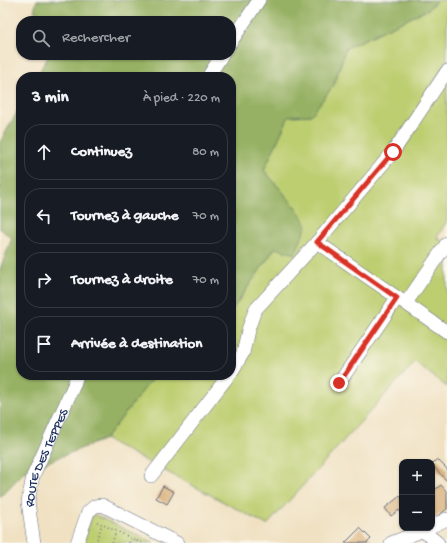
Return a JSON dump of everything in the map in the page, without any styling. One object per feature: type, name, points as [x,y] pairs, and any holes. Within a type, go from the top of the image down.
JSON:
[{"type":"street","points":[[236,34],[259,0]]},
{"type":"street","points":[[211,72],[219,60]]},
{"type":"street","points":[[236,364],[243,353],[248,330],[255,310],[317,242],[393,152],[447,71]]},
{"type":"street","points":[[317,242],[447,332]]},
{"type":"street","points":[[339,383],[447,243]]},
{"type":"street","name":"ROUTE DES TEPPES","points":[[34,543],[28,502],[33,476],[76,380]]},
{"type":"street","points":[[151,476],[225,380]]},
{"type":"street","points":[[78,543],[88,512],[95,506],[102,505],[177,543]]},
{"type":"street","points":[[435,525],[447,519]]},
{"type":"street","points":[[391,543],[421,531]]},
{"type":"street","points":[[430,531],[438,543]]},
{"type":"path","points":[[97,522],[142,543]]},
{"type":"path","points":[[96,543],[102,524]]},
{"type":"path","points":[[112,543],[116,531]]},
{"type":"path","points":[[129,543],[131,538]]},
{"type":"green space","points":[[37,0],[437,0],[429,9],[346,48],[334,85],[311,115],[289,116],[264,170],[297,209],[307,225],[295,254],[275,248],[236,304],[236,72],[39,72],[46,60],[236,60],[236,16],[42,16],[34,11]]},
{"type":"green space","points":[[437,0],[447,0],[447,221],[437,237],[447,246],[447,387],[415,362],[267,525],[105,439],[151,380],[236,380],[236,304],[276,247],[297,209],[264,170],[289,116],[311,115],[334,85],[345,48],[429,9]]},
{"type":"green space","points":[[16,114],[16,380],[151,380],[105,439],[25,471],[0,497],[0,269],[12,238],[0,229],[0,142]]},
{"type":"green space","points":[[93,514],[154,543],[83,543]]},
{"type":"building","points":[[437,459],[447,469],[447,481],[435,468],[435,461]]},
{"type":"building","points":[[441,485],[447,492],[447,509],[435,518],[435,495],[435,490]]},
{"type":"building","points":[[163,486],[174,492],[167,504],[156,498]]},
{"type":"building","points":[[399,497],[399,510],[391,516],[385,508]]},
{"type":"building","points":[[360,528],[371,539],[367,543],[345,543]]},
{"type":"route","points":[[339,383],[397,298],[317,242],[393,152]]}]
